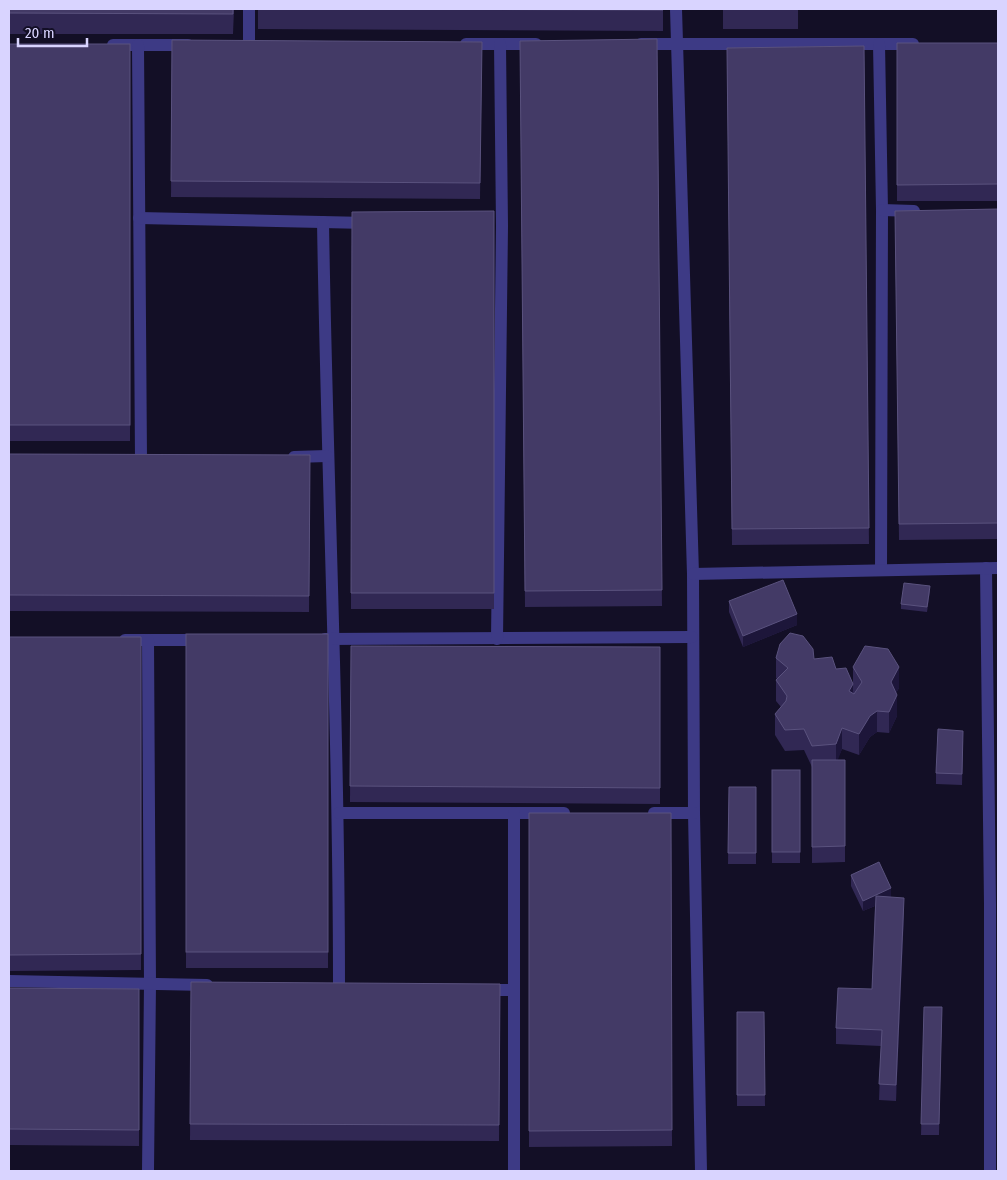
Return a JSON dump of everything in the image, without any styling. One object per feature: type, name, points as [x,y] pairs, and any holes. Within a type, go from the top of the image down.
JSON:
[{"type":"street","points":[[249,9],[249,45]]},
{"type":"street","points":[[676,9],[693,574],[694,813],[701,1171]]},
{"type":"street","points":[[452,44],[549,44]]},
{"type":"street","points":[[497,639],[497,226],[500,44]]},
{"type":"street","points":[[629,44],[929,44]]},
{"type":"street","points":[[879,44],[882,210],[882,570]]},
{"type":"street","points":[[98,45],[203,45]]},
{"type":"street","points":[[138,45],[141,459]]},
{"type":"street","points":[[882,210],[930,212]]},
{"type":"street","points":[[139,218],[383,223]]},
{"type":"street","points":[[324,222],[332,639],[346,987],[325,987]]},
{"type":"street","points":[[278,457],[327,456]]},
{"type":"street","points":[[693,574],[992,568],[994,904],[990,1171]]},
{"type":"street","points":[[313,639],[692,637]]},
{"type":"street","points":[[108,640],[216,640]]},
{"type":"street","points":[[148,640],[150,984],[148,1171]]},
{"type":"street","points":[[339,813],[574,813]]},
{"type":"street","points":[[514,813],[514,1171]]},
{"type":"street","points":[[644,813],[694,813]]},
{"type":"street","points":[[9,981],[216,985]]},
{"type":"street","points":[[475,990],[514,990]]},
{"type":"building","points":[[9,9],[233,9],[233,14],[9,13]]},
{"type":"building","points":[[328,9],[663,9],[663,10]]},
{"type":"building","points":[[657,39],[662,590],[525,591],[520,41]]},
{"type":"building","points":[[172,40],[482,42],[480,183],[171,181]]},
{"type":"building","points":[[897,43],[998,43],[998,184],[897,185]]},
{"type":"building","points":[[9,44],[130,44],[130,425],[9,425]]},
{"type":"building","points":[[864,46],[869,528],[732,529],[727,48]]},
{"type":"building","points":[[998,209],[998,523],[899,524],[895,211]]},
{"type":"building","points":[[494,211],[494,593],[351,593],[352,212]]},
{"type":"building","points":[[9,454],[310,455],[309,596],[9,595]]},
{"type":"building","points":[[783,580],[797,614],[743,636],[729,601]]},
{"type":"building","points":[[904,583],[930,586],[927,607],[901,604]]},
{"type":"building","points":[[790,633],[803,636],[813,649],[814,659],[832,657],[836,669],[846,668],[853,684],[849,691],[854,694],[862,682],[853,667],[865,646],[888,649],[899,667],[891,682],[897,695],[889,712],[877,711],[870,716],[859,734],[842,728],[836,744],[812,746],[804,729],[785,730],[775,714],[786,701],[787,696],[776,680],[788,668],[776,658],[780,644]]},
{"type":"building","points":[[186,634],[328,634],[328,952],[186,952]]},
{"type":"building","points":[[9,637],[141,637],[141,954],[9,955]]},
{"type":"building","points":[[351,646],[660,647],[660,788],[350,786]]},
{"type":"building","points":[[938,729],[963,731],[962,774],[936,773]]},
{"type":"building","points":[[812,760],[845,760],[845,846],[812,847]]},
{"type":"building","points":[[772,770],[800,770],[800,852],[772,852]]},
{"type":"building","points":[[729,787],[756,787],[756,853],[728,853]]},
{"type":"building","points":[[529,813],[671,813],[672,1130],[529,1131]]},
{"type":"building","points":[[879,862],[891,888],[863,901],[851,875]]},
{"type":"building","points":[[876,896],[904,898],[896,1085],[879,1084],[882,1030],[836,1028],[838,988],[872,989]]},
{"type":"building","points":[[191,982],[500,984],[499,1125],[190,1124]]},
{"type":"building","points":[[9,988],[139,989],[139,1130],[9,1129]]},
{"type":"building","points":[[924,1007],[942,1007],[939,1124],[921,1124]]},
{"type":"building","points":[[737,1012],[764,1012],[765,1095],[737,1095]]}]
